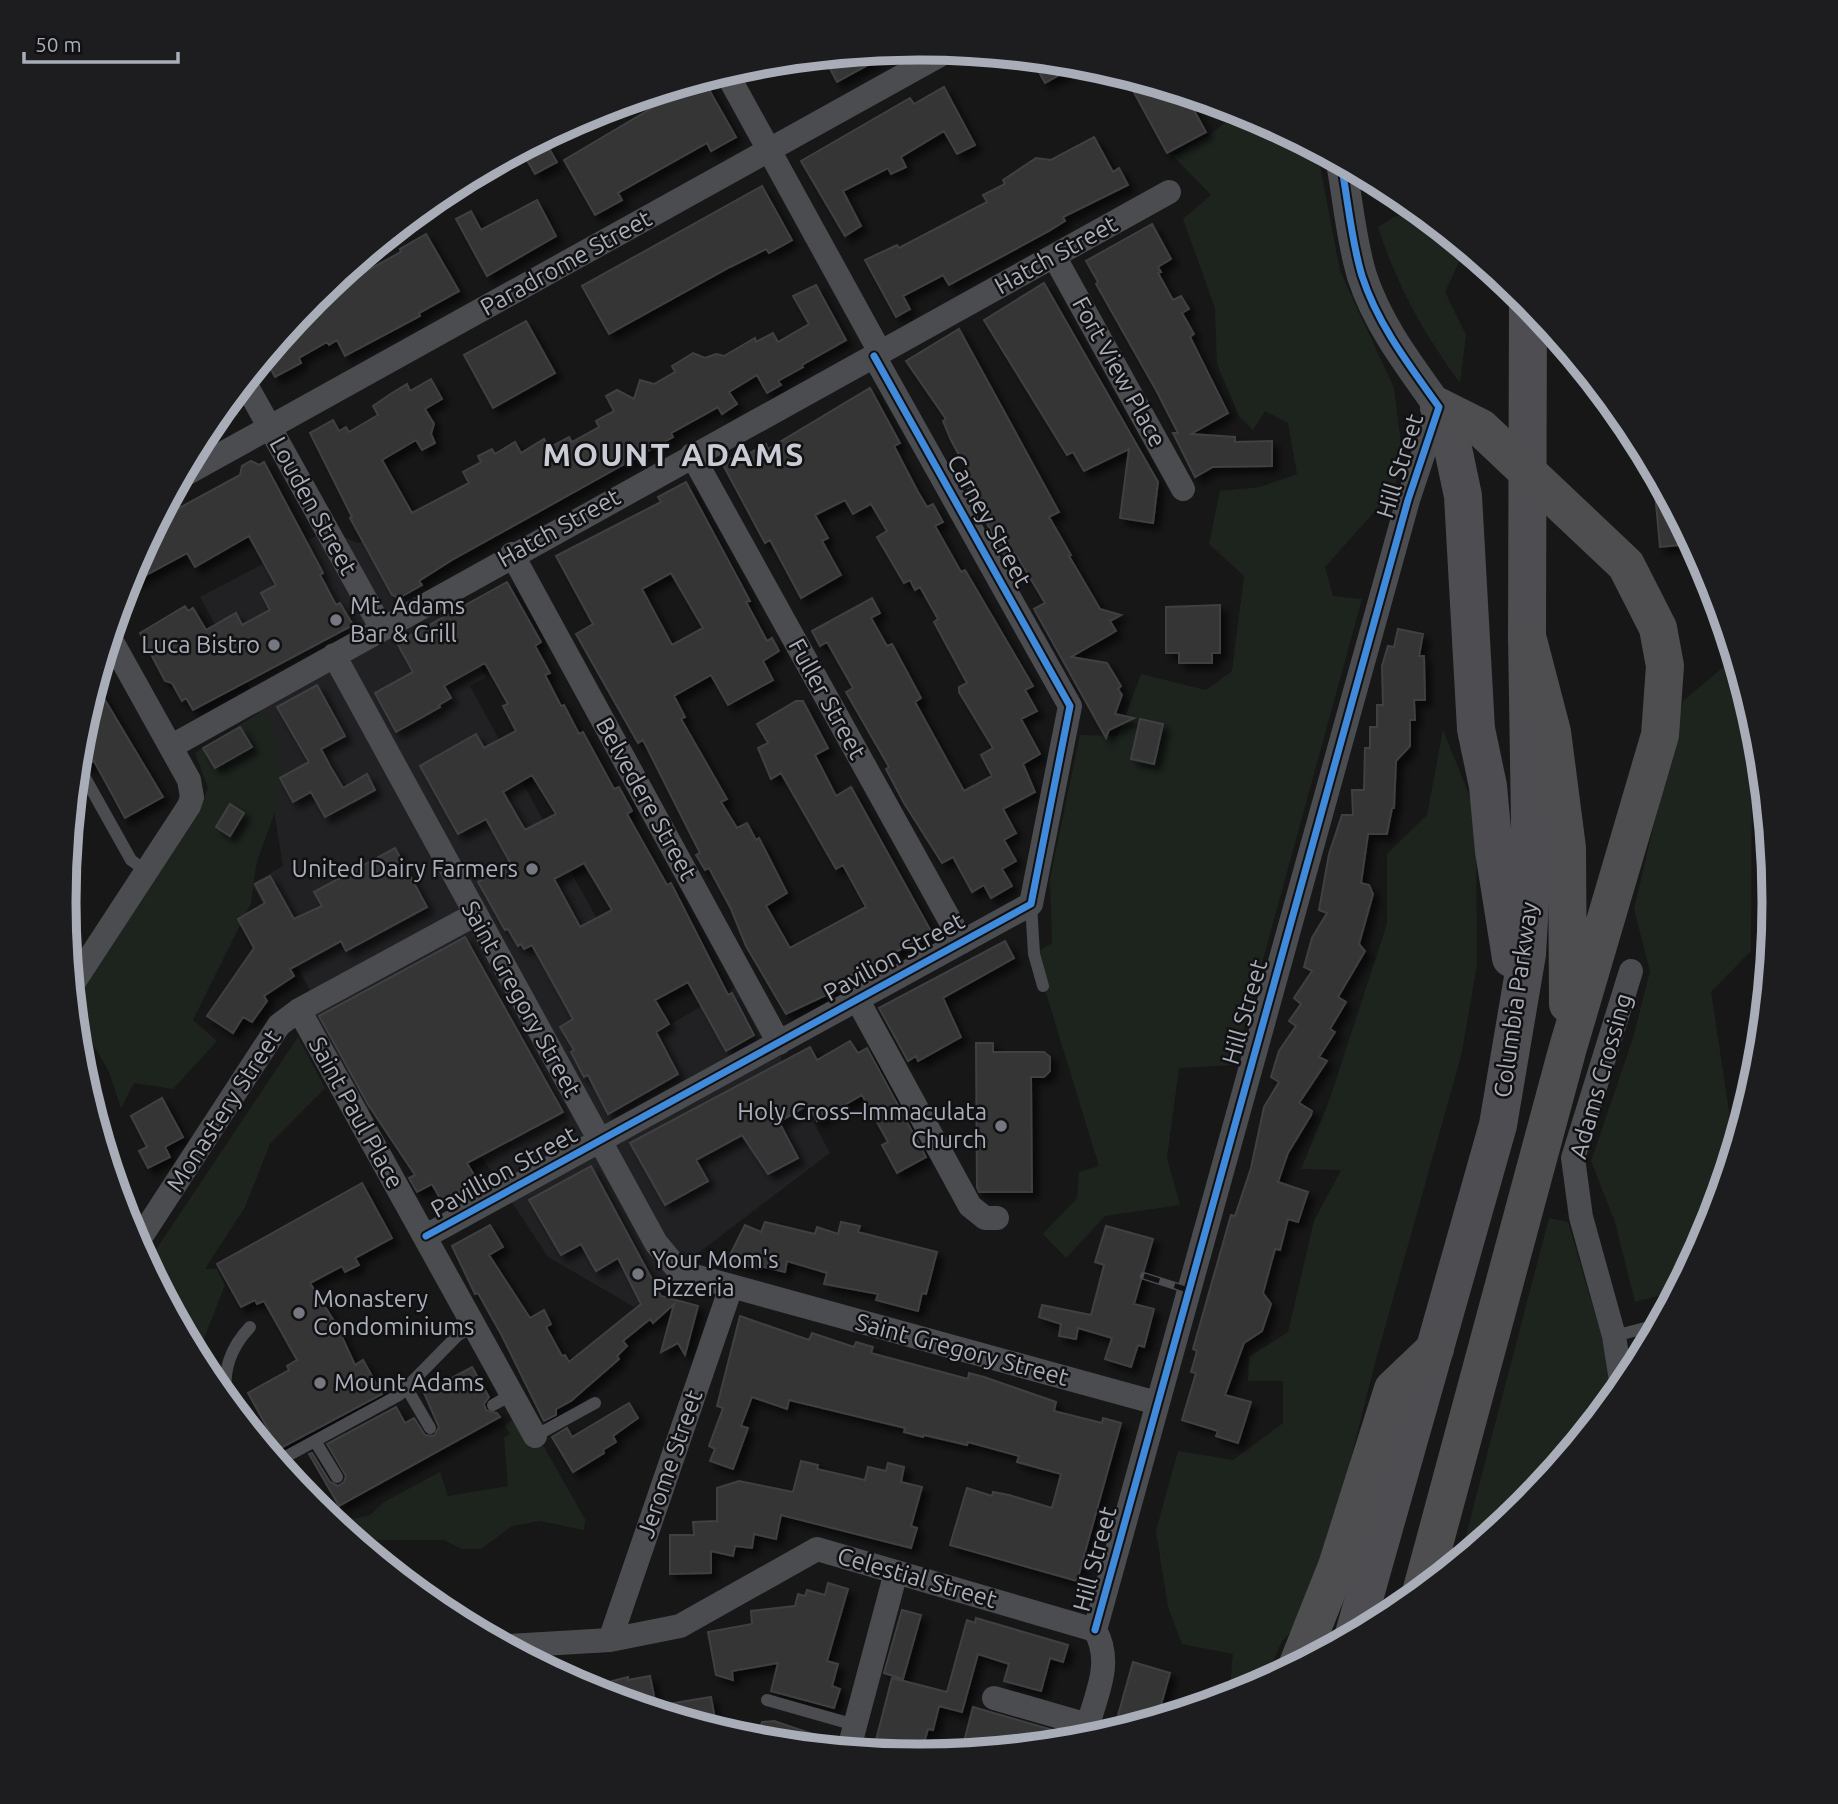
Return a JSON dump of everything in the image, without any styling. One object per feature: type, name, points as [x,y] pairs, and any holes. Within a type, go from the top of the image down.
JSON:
[{"type":"highway","name":"Columbia Parkway","points":[[1358,1621],[1498,1125],[1519,1009],[1531,885],[1527,636],[1528,320]]},
{"type":"highway","points":[[1427,1574],[1567,1051],[1660,735],[1665,666],[1658,628],[1626,565],[1481,428],[1439,407]]},
{"type":"highway","points":[[1439,407],[1451,439],[1463,496],[1476,729],[1488,786],[1494,851],[1519,1009]]},
{"type":"highway","points":[[1527,636],[1552,732],[1567,848],[1567,1051]]},
{"type":"highway","points":[[1303,1652],[1337,1566],[1393,1389],[1435,1349]]},
{"type":"street","name":"Paradrome Street","points":[[197,468],[931,60]]},
{"type":"street","name":"Carney Street","points":[[731,81],[1070,706],[1031,904]]},
{"type":"street","points":[[1343,174],[1361,273],[1369,295],[1398,350],[1439,407]]},
{"type":"street","name":"Hatch Street","points":[[172,746],[512,554],[1169,191]]},
{"type":"street","name":"Fort View Place","points":[[1054,256],[1183,489]]},
{"type":"street","name":"Louden Street","points":[[249,391],[382,629]]},
{"type":"street","name":"Hill Street","points":[[1095,1630],[1408,500],[1439,407]]},
{"type":"street","name":"Fuller Street","points":[[692,455],[961,942]]},
{"type":"street","name":"Belvedere Street","points":[[512,554],[779,1043]]},
{"type":"street","points":[[80,973],[189,806],[192,797],[189,780],[172,746],[116,648]]},
{"type":"street","name":"Saint Gregory Street","points":[[334,655],[599,1142],[656,1243],[671,1263],[690,1276],[1157,1403]]},
{"type":"street","name":"Pavilion Street","points":[[599,1142],[1031,904]]},
{"type":"street","name":"Monastery Street","points":[[144,1232],[275,1030],[299,1010],[474,915]]},
{"type":"street","name":"Adams Crossing","points":[[1619,1371],[1614,1336],[1581,1217],[1573,1158],[1631,971]]},
{"type":"street","points":[[857,999],[970,1206],[985,1218],[997,1218]]},
{"type":"street","name":"Saint Paul Place","points":[[299,1010],[356,1126],[426,1236],[476,1325],[503,1399],[536,1436]]},
{"type":"street","name":"Pavillion Street","points":[[426,1236],[599,1142]]},
{"type":"street","name":"Jerome Street","points":[[610,1640],[731,1287]]},
{"type":"street","name":"Celestial Street","points":[[522,1645],[610,1640],[680,1626],[817,1549],[1095,1630]]},
{"type":"street","points":[[854,1731],[896,1572]]},
{"type":"street","points":[[1093,1726],[1105,1661],[1104,1645],[1095,1630]]},
{"type":"street","points":[[994,1698],[1083,1728]]},
{"type":"lane","points":[[86,780],[131,860],[146,871]]},
{"type":"lane","points":[[1031,904],[1034,954],[1043,986]]},
{"type":"lane","points":[[286,1457],[389,1401],[458,1335],[476,1325]]},
{"type":"lane","points":[[227,1382],[228,1359],[236,1341],[250,1327]]},
{"type":"lane","points":[[1614,1336],[1646,1328]]},
{"type":"lane","points":[[406,1387],[430,1428]]},
{"type":"lane","points":[[536,1436],[595,1403]]},
{"type":"lane","points":[[315,1441],[337,1478]]},
{"type":"lane","points":[[766,1700],[854,1731]]},
{"type":"shaded area","points":[[1229,119],[1319,161],[1340,271],[1394,388],[1401,444],[1395,489],[1325,567],[1333,596],[1362,599],[1234,1065],[1179,1068],[1167,1158],[1180,1205],[1105,1216],[1066,1258],[1043,1234],[1077,1198],[1079,1172],[1099,1166],[1034,954],[1052,943],[1050,879],[1080,735],[1118,736],[1141,674],[1206,690],[1232,671],[1244,576],[1209,544],[1220,491],[1260,487],[1297,474],[1288,423],[1265,411],[1253,430],[1239,416],[1217,364],[1215,308],[1183,219],[1211,195],[1173,156],[1208,136]]},
{"type":"shaded area","points":[[1405,214],[1461,258],[1445,292],[1466,335],[1460,383],[1413,309],[1394,269],[1378,227],[1394,217]]},
{"type":"shaded area","points":[[236,409],[239,415],[227,422]]},
{"type":"shaded area","points":[[389,526],[422,586],[443,602],[486,677],[470,686],[658,1031],[746,981],[779,1043],[781,1059],[830,1153],[693,1257],[680,1272],[634,1307],[548,1257],[444,1100],[372,1105],[361,1123],[299,1010],[316,1001],[252,884],[283,866],[256,699],[200,597],[327,530],[358,543]]},
{"type":"shaded area","points":[[1727,664],[1752,779],[1751,951],[1711,992],[1731,1126],[1717,1173],[1665,1294],[1635,1302],[1615,1222],[1591,1161],[1633,1038],[1650,971],[1634,909],[1683,701]]},
{"type":"shaded area","points":[[265,709],[283,772],[274,814],[256,865],[251,903],[193,1020],[217,1041],[173,1089],[134,1083],[121,1108],[109,1072],[88,1035],[81,983],[198,815],[208,788],[195,753]]},
{"type":"shaded area","points":[[1443,730],[1476,812],[1477,965],[1461,1056],[1375,1363],[1329,1545],[1302,1621],[1282,1641],[1270,1667],[1230,1684],[1233,1654],[1182,1644],[1168,1607],[1156,1531],[1178,1451],[1233,1460],[1283,1423],[1283,1381],[1248,1381],[1249,1357],[1288,1332],[1314,1221],[1341,1170],[1301,1169],[1329,1101],[1387,924],[1387,854],[1427,815]]},
{"type":"shaded area","points":[[298,1037],[325,1088],[270,1144],[245,1207],[205,1269],[217,1269],[225,1285],[202,1344],[154,1253]]},
{"type":"shaded area","points":[[1549,1218],[1568,1222],[1608,1358],[1610,1383],[1587,1415],[1515,1498],[1464,1544]]},
{"type":"shaded area","points":[[515,1417],[536,1442],[544,1447],[585,1519],[584,1530],[540,1521],[512,1526],[481,1549],[462,1549],[444,1540],[370,1540],[347,1520],[370,1515],[384,1502],[440,1472],[448,1496],[508,1486],[504,1438],[510,1434],[505,1426]]},
{"type":"building","points":[[875,61],[837,82],[828,65]]},
{"type":"building","points":[[1037,68],[1063,73],[1045,83]]},
{"type":"building","points":[[707,87],[736,137],[711,151],[707,143],[618,193],[622,200],[595,215],[564,160],[670,97]]},
{"type":"building","points":[[944,87],[975,145],[957,154],[944,131],[901,157],[906,167],[891,174],[888,168],[843,191],[861,226],[845,236],[801,161],[910,98],[914,104]]},
{"type":"building","points":[[1131,87],[1191,104],[1206,132],[1167,153]]},
{"type":"building","points":[[1094,137],[1113,172],[1119,168],[1128,185],[1063,217],[1065,221],[1049,231],[949,285],[943,275],[903,296],[910,309],[896,317],[865,260],[897,245],[899,248],[987,202],[983,195],[1005,184],[1003,180],[1036,158],[1051,160]]},
{"type":"building","points":[[547,145],[557,162],[535,174],[525,157]]},
{"type":"building","points":[[762,186],[792,240],[769,253],[766,249],[730,267],[609,334],[582,286]]},
{"type":"building","points":[[537,200],[556,236],[487,276],[456,219],[471,211],[481,230]]},
{"type":"building","points":[[1152,224],[1171,259],[1158,267],[1161,272],[1158,273],[1173,300],[1181,296],[1189,309],[1182,313],[1194,334],[1190,337],[1228,413],[1191,434],[1235,437],[1235,442],[1272,441],[1272,466],[1213,467],[1195,477],[1173,433],[1178,433],[1156,390],[1096,284],[1098,282],[1086,261]]},
{"type":"building","points":[[426,234],[459,291],[419,313],[420,316],[345,356],[337,340],[329,345],[327,342],[299,358],[301,363],[275,377],[270,367],[323,306],[354,278],[401,252],[400,249]]},
{"type":"building","points":[[1044,283],[1158,482],[1153,523],[1120,518],[1129,449],[1084,471],[1073,452],[1067,455],[984,320]]},
{"type":"building","points":[[816,285],[846,340],[778,381],[781,385],[767,393],[757,375],[729,392],[737,404],[722,414],[718,407],[671,433],[673,437],[452,560],[419,581],[422,585],[399,598],[392,595],[350,518],[352,517],[310,433],[333,420],[339,431],[346,427],[349,432],[378,415],[373,406],[392,393],[407,384],[410,391],[431,379],[442,399],[425,409],[434,424],[431,434],[435,443],[422,450],[416,440],[382,460],[412,513],[469,483],[463,472],[481,462],[478,456],[492,449],[495,454],[515,442],[521,453],[544,439],[549,448],[569,437],[572,442],[599,427],[596,421],[614,411],[606,396],[617,390],[634,399],[640,380],[654,384],[675,372],[672,366],[693,353],[705,358],[716,354],[724,356],[755,338],[756,342],[773,333],[778,342],[809,324],[793,296]]},
{"type":"building","points":[[526,321],[555,373],[493,408],[464,355]]},
{"type":"building","points":[[959,329],[1059,512],[1049,517],[1071,555],[1069,556],[1100,609],[1121,615],[1110,621],[1116,631],[1071,657],[1107,663],[1121,686],[1118,689],[1122,695],[1115,714],[1134,718],[1109,730],[1106,738],[1034,609],[1045,603],[1017,556],[1008,562],[968,489],[975,485],[951,440],[943,421],[946,419],[906,361]]},
{"type":"building","points":[[870,388],[900,443],[894,446],[918,492],[927,507],[933,504],[943,522],[935,526],[961,572],[965,570],[1033,686],[1025,690],[1037,711],[1021,719],[1040,754],[1023,764],[1035,792],[1003,809],[1016,833],[1004,840],[1016,861],[1002,869],[1012,886],[991,898],[984,885],[972,892],[953,857],[942,863],[904,803],[886,769],[889,767],[846,692],[853,688],[827,642],[820,646],[812,631],[872,598],[880,613],[871,618],[887,646],[892,644],[921,698],[915,702],[964,791],[992,776],[981,755],[993,748],[959,692],[959,687],[967,683],[934,622],[938,619],[920,587],[915,590],[910,580],[904,583],[877,537],[887,531],[871,504],[853,514],[845,500],[815,515],[828,538],[822,541],[841,575],[801,598],[770,540],[765,543],[722,463],[739,454],[741,458],[766,444],[768,449]]},
{"type":"building","points":[[251,461],[259,465],[264,462],[323,573],[320,575],[336,605],[340,603],[353,625],[193,710],[186,698],[182,701],[172,683],[165,681],[140,633],[185,606],[188,611],[193,608],[206,630],[236,613],[242,625],[270,610],[261,593],[276,585],[249,536],[195,567],[187,553],[142,577],[172,512],[240,475],[242,466]]},
{"type":"building","points":[[686,482],[750,601],[746,602],[767,641],[772,638],[779,651],[763,661],[773,680],[728,705],[711,675],[674,696],[685,717],[681,719],[727,799],[721,802],[737,828],[747,823],[756,840],[759,838],[787,893],[766,906],[790,948],[866,907],[843,865],[836,869],[781,773],[771,779],[758,748],[768,743],[757,724],[796,701],[803,701],[828,748],[815,755],[836,796],[851,787],[932,933],[834,984],[837,990],[786,1014],[746,946],[731,909],[709,868],[705,870],[696,855],[700,853],[643,740],[638,743],[576,634],[593,624],[556,556],[661,502],[658,497]],"holes":[[[671,573],[703,628],[672,645],[642,589]]]},
{"type":"building","points":[[1655,492],[1682,545],[1660,547]]},
{"type":"building","points":[[507,582],[541,642],[535,646],[550,673],[545,675],[561,706],[564,705],[579,734],[583,732],[614,789],[619,787],[632,811],[627,814],[667,885],[671,883],[728,995],[732,993],[754,1035],[726,1051],[688,982],[655,1000],[669,1024],[656,1032],[678,1074],[608,1114],[588,1075],[584,1077],[571,1052],[574,1050],[560,1027],[573,1019],[532,945],[524,949],[521,944],[518,946],[508,929],[505,930],[478,882],[511,864],[486,819],[458,834],[420,766],[476,734],[484,748],[516,731],[503,706],[508,704],[485,663],[444,686],[451,698],[439,705],[440,707],[396,732],[375,693],[413,672],[397,643]],"holes":[[[532,775],[556,814],[525,830],[503,792]],[[584,863],[612,910],[580,927],[554,879]]]},
{"type":"building","points":[[1220,605],[1220,653],[1212,653],[1212,663],[1179,663],[1179,653],[1166,653],[1166,607]]},
{"type":"building","points":[[1398,629],[1423,634],[1419,656],[1424,656],[1425,700],[1414,700],[1415,720],[1410,720],[1410,746],[1396,761],[1394,808],[1387,834],[1368,834],[1361,883],[1369,885],[1373,894],[1359,944],[1365,951],[1338,997],[1346,1002],[1330,1029],[1335,1032],[1319,1057],[1327,1061],[1299,1103],[1312,1111],[1311,1115],[1288,1153],[1278,1182],[1308,1192],[1298,1222],[1288,1219],[1280,1250],[1275,1249],[1263,1293],[1271,1304],[1262,1331],[1244,1343],[1225,1395],[1251,1402],[1238,1443],[1216,1436],[1218,1431],[1182,1420],[1196,1373],[1191,1372],[1197,1351],[1193,1349],[1231,1215],[1235,1216],[1251,1168],[1264,1107],[1279,1082],[1271,1077],[1279,1051],[1296,1026],[1289,1021],[1301,1004],[1294,998],[1312,971],[1304,967],[1312,938],[1327,913],[1319,910],[1329,854],[1342,815],[1353,815],[1352,790],[1364,790],[1365,748],[1370,748],[1370,727],[1377,727],[1377,705],[1383,705],[1382,666],[1388,646],[1394,647]]},
{"type":"building","points":[[317,685],[345,736],[321,749],[330,766],[343,788],[367,774],[375,790],[325,817],[311,792],[293,802],[280,778],[309,762],[277,707]]},
{"type":"building","points":[[102,696],[163,797],[125,818],[94,761],[89,764]]},
{"type":"building","points":[[1140,719],[1163,724],[1154,764],[1131,759]]},
{"type":"building","points":[[240,727],[252,747],[215,768],[203,748]]},
{"type":"building","points":[[230,804],[244,813],[230,836],[216,827]]},
{"type":"building","points":[[395,848],[427,907],[346,951],[341,941],[290,969],[294,976],[264,996],[267,1001],[252,1022],[243,1017],[233,1033],[207,1016],[254,948],[238,919],[265,903],[255,884],[270,876],[294,919],[322,906],[314,892]]},
{"type":"building","points":[[465,937],[563,1112],[467,1163],[478,1182],[442,1202],[432,1184],[417,1192],[409,1178],[415,1175],[369,1106],[319,1016]]},
{"type":"building","points":[[1005,941],[1014,958],[943,998],[961,1037],[918,1061],[916,1056],[908,1061],[879,1008]]},
{"type":"building","points":[[850,1041],[858,1053],[867,1048],[926,1157],[897,1173],[882,1145],[888,1142],[862,1095],[817,1121],[808,1105],[779,1122],[798,1158],[768,1174],[742,1135],[696,1160],[708,1181],[665,1205],[630,1143],[810,1047],[817,1060]]},
{"type":"building","name":"Holy Cross–Immaculata Church","points":[[976,1043],[993,1043],[993,1052],[1044,1052],[1050,1057],[1050,1071],[1044,1077],[1031,1077],[1032,1192],[979,1192],[977,1187]]},
{"type":"building","points":[[162,1098],[183,1137],[165,1147],[170,1157],[148,1168],[139,1151],[147,1147],[131,1116]]},
{"type":"building","points":[[591,1166],[661,1296],[698,1306],[685,1355],[678,1343],[661,1352],[674,1304],[653,1323],[650,1319],[623,1341],[627,1346],[617,1356],[619,1359],[571,1401],[556,1409],[556,1415],[544,1421],[501,1334],[478,1293],[475,1294],[452,1246],[490,1225],[503,1247],[489,1255],[530,1318],[544,1310],[551,1324],[546,1327],[562,1356],[565,1355],[569,1362],[641,1304],[618,1258],[596,1271],[581,1244],[561,1255],[529,1200]]},
{"type":"building","name":"Monastery Condominiums","points":[[362,1183],[392,1238],[355,1258],[359,1265],[345,1272],[342,1266],[310,1283],[336,1324],[355,1365],[363,1360],[382,1394],[279,1449],[248,1393],[289,1370],[287,1366],[297,1360],[264,1301],[257,1304],[255,1300],[241,1307],[217,1264]]},
{"type":"building","points":[[765,1222],[815,1234],[817,1227],[838,1234],[841,1222],[860,1226],[858,1232],[937,1252],[926,1294],[922,1293],[918,1311],[876,1300],[878,1294],[824,1284],[827,1273],[787,1261],[785,1272],[760,1266],[758,1269],[728,1259],[745,1225],[761,1232]]},
{"type":"building","points":[[1106,1226],[1153,1239],[1134,1304],[1154,1309],[1144,1347],[1138,1345],[1131,1367],[1105,1359],[1112,1338],[1078,1328],[1076,1339],[1059,1336],[1061,1324],[1039,1317],[1042,1305],[1091,1315],[1104,1265],[1095,1262]]},
{"type":"building","points":[[740,1316],[809,1340],[812,1333],[854,1347],[856,1342],[873,1347],[871,1353],[968,1379],[969,1373],[984,1377],[1056,1402],[1054,1411],[1102,1423],[1103,1418],[1121,1423],[1077,1581],[950,1545],[967,1488],[992,1496],[993,1492],[1009,1495],[1052,1508],[1061,1474],[1017,1462],[1019,1456],[968,1442],[967,1445],[924,1435],[923,1437],[904,1432],[905,1428],[789,1400],[787,1409],[752,1397],[741,1426],[748,1428],[733,1469],[710,1461],[715,1449],[709,1446],[723,1408],[717,1406]]},
{"type":"building","points":[[472,1367],[489,1397],[484,1404],[486,1410],[497,1413],[500,1417],[339,1506],[309,1454],[312,1453],[330,1482],[338,1486],[344,1482],[346,1476],[327,1444],[396,1407],[405,1423],[414,1418],[425,1435],[434,1436],[439,1427],[424,1393]]},
{"type":"building","points":[[629,1403],[638,1418],[613,1436],[616,1442],[603,1450],[604,1453],[573,1472],[552,1437],[567,1428],[572,1437]]},
{"type":"building","points":[[801,1461],[818,1465],[817,1469],[865,1480],[868,1467],[886,1471],[888,1463],[904,1467],[901,1482],[922,1487],[911,1526],[917,1528],[911,1548],[781,1515],[776,1539],[754,1534],[752,1548],[735,1546],[733,1556],[711,1551],[711,1573],[670,1574],[670,1535],[694,1535],[693,1522],[717,1521],[717,1488],[739,1481],[793,1492]]},
{"type":"building","points":[[828,1583],[848,1589],[827,1661],[838,1664],[832,1686],[840,1689],[834,1708],[771,1691],[778,1663],[732,1671],[733,1680],[716,1675],[708,1632],[752,1624],[751,1611],[795,1606],[798,1594],[805,1596],[807,1590],[825,1595]]},
{"type":"building","points":[[902,1610],[921,1615],[903,1679],[884,1673]]},
{"type":"building","points":[[976,1618],[1068,1645],[1063,1662],[1050,1658],[1041,1691],[1004,1681],[1009,1664],[978,1654],[962,1712],[939,1706],[933,1730],[928,1729],[924,1744],[875,1743],[892,1678],[947,1692],[967,1620],[975,1623]]},
{"type":"building","points":[[1133,1662],[1170,1673],[1160,1709],[1117,1721]]},
{"type":"building","points":[[650,1676],[655,1702],[605,1683],[628,1677],[628,1680]]},
{"type":"building","points":[[711,1697],[715,1719],[664,1705]]},
{"type":"building","points":[[973,1707],[1059,1732],[1029,1737],[964,1743]]},
{"type":"building","points":[[774,1721],[827,1739],[760,1729],[762,1722]]},
{"type":"railway","points":[[1144,1276],[1188,1290]]},
{"type":"cycle path","points":[[1095,1630],[1408,500],[1439,407],[1395,344],[1369,294],[1355,248],[1343,174]]},
{"type":"cycle path","points":[[426,1236],[1031,904],[1070,706],[874,356]]},
{"type":"place","name":"Mt. Adams Bar & Grill","points":[[336,620]]},
{"type":"place","name":"Luca Bistro","points":[[274,645]]},
{"type":"place","name":"United Dairy Farmers","points":[[532,869]]},
{"type":"place","name":"Holy Cross–Immaculata Church","points":[[1001,1126]]},
{"type":"place","name":"Your Mom's Pizzeria","points":[[638,1274]]},
{"type":"place","name":"Monastery Condominiums","points":[[299,1313]]},
{"type":"place","name":"Mount Adams","points":[[320,1383]]},
{"type":"district","name":"MOUNT ADAMS","points":[[674,455]]}]
